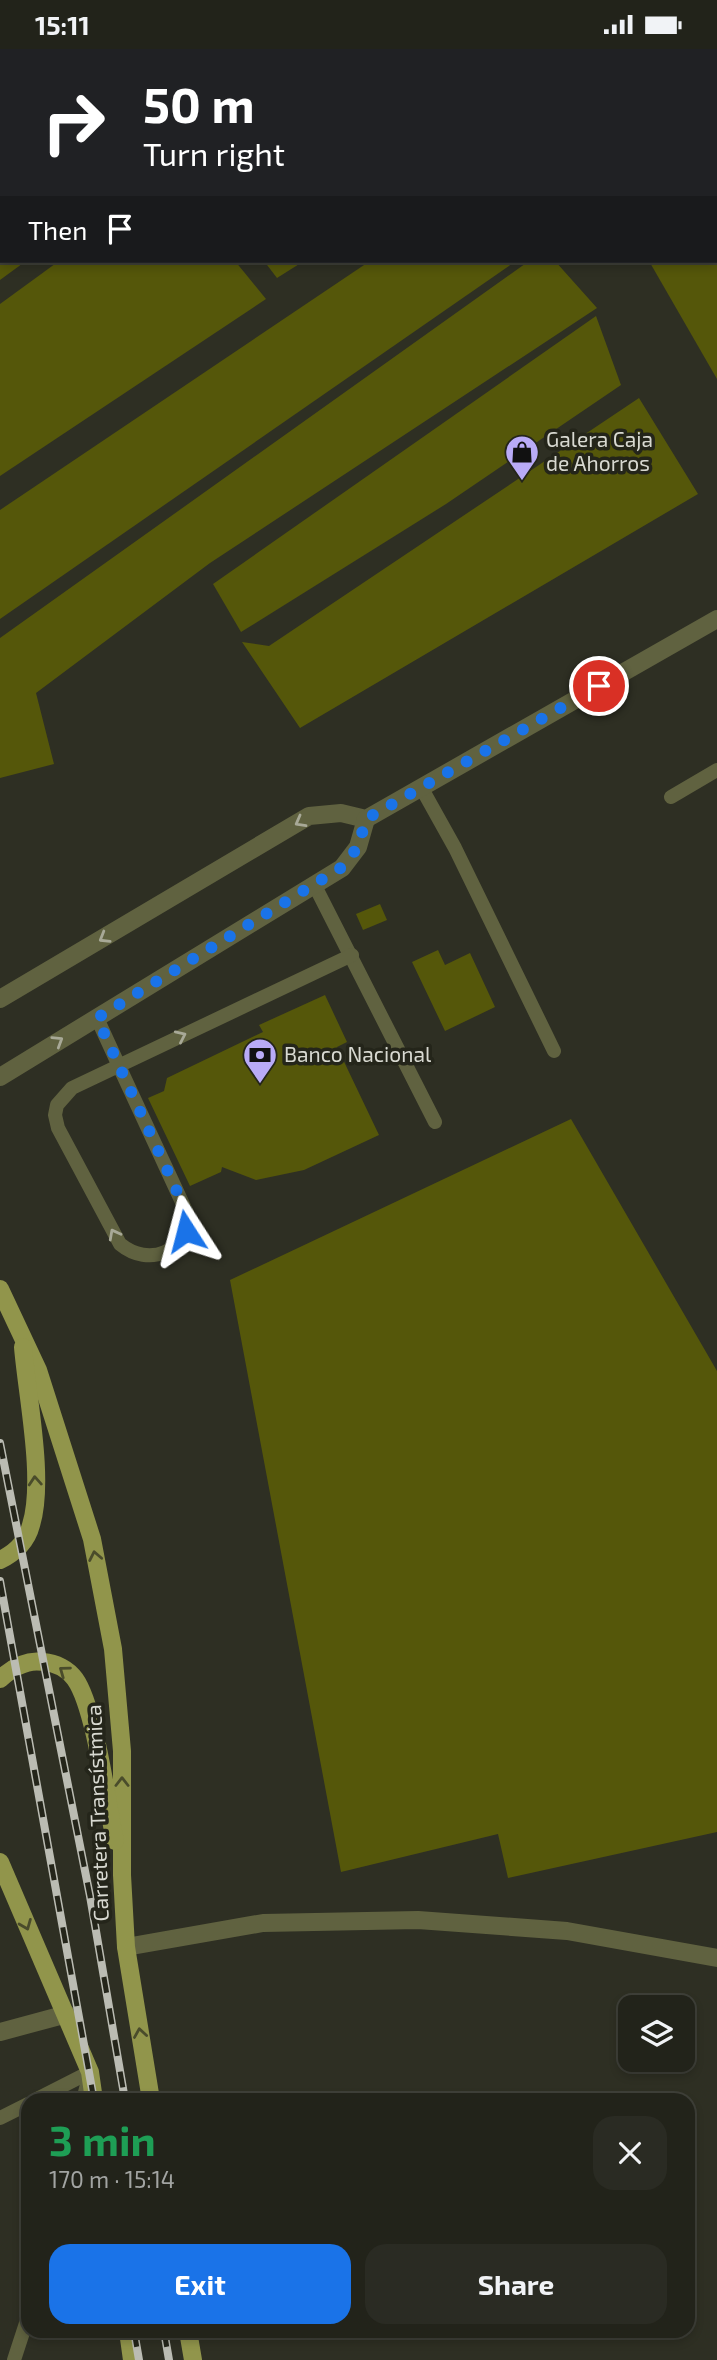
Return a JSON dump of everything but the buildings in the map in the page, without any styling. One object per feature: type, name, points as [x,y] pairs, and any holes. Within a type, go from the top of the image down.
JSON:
[{"type":"main road","name":"Carretera Transístmica","points":[[0,1289],[38,1370],[92,1539],[113,1649],[122,1751],[122,1875],[126,1947],[149,2093]]},
{"type":"main road","points":[[0,1560],[24,1541],[31,1528],[36,1496],[21,1329]]},
{"type":"main road","points":[[0,1679],[15,1667],[40,1661],[54,1664],[76,1681],[88,1708],[122,1875]]},
{"type":"main road","points":[[0,1862],[50,1983],[67,2014],[90,2072],[93,2093]]},
{"type":"main road","points":[[129,2338],[132,2360]]},
{"type":"main road","points":[[189,2338],[193,2360]]},
{"type":"street","points":[[0,999],[309,816],[341,813],[366,819],[717,619]]},
{"type":"street","points":[[0,1077],[342,867],[358,847],[366,819]]},
{"type":"street","points":[[126,1947],[263,1923],[418,1920],[566,1931],[717,1958]]},
{"type":"street","points":[[0,2032],[67,2014]]},
{"type":"lane","points":[[671,797],[717,770]]},
{"type":"lane","points":[[421,787],[455,848],[554,1051]]},
{"type":"lane","points":[[314,884],[435,1122]]},
{"type":"lane","points":[[97,1018],[119,1066],[187,1213],[186,1231],[172,1250],[146,1257],[136,1255],[120,1244],[58,1128],[55,1115],[62,1096],[119,1066],[352,955]]},
{"type":"lane","points":[[49,2093],[90,2072]]},
{"type":"lane","points":[[85,2093],[90,2072]]},
{"type":"lane","points":[[0,2118],[21,2108]]},
{"type":"lane","points":[[14,2360],[23,2338]]},
{"type":"lane","points":[[22,2343],[24,2360]]},
{"type":"railway","points":[[0,1443],[90,1896],[124,2093]]},
{"type":"railway","points":[[0,1581],[93,2093]]},
{"type":"railway","points":[[135,2338],[139,2360]]},
{"type":"railway","points":[[165,2338],[169,2360]]},
{"type":"place","name":"Galera Caja de Ahorros","points":[[522,482]]},
{"type":"place","name":"Banco Nacional","points":[[260,1085]]},
{"type":"route","points":[[186,1231],[187,1213],[97,1018],[342,867],[358,847],[366,819],[599,686]]}]
